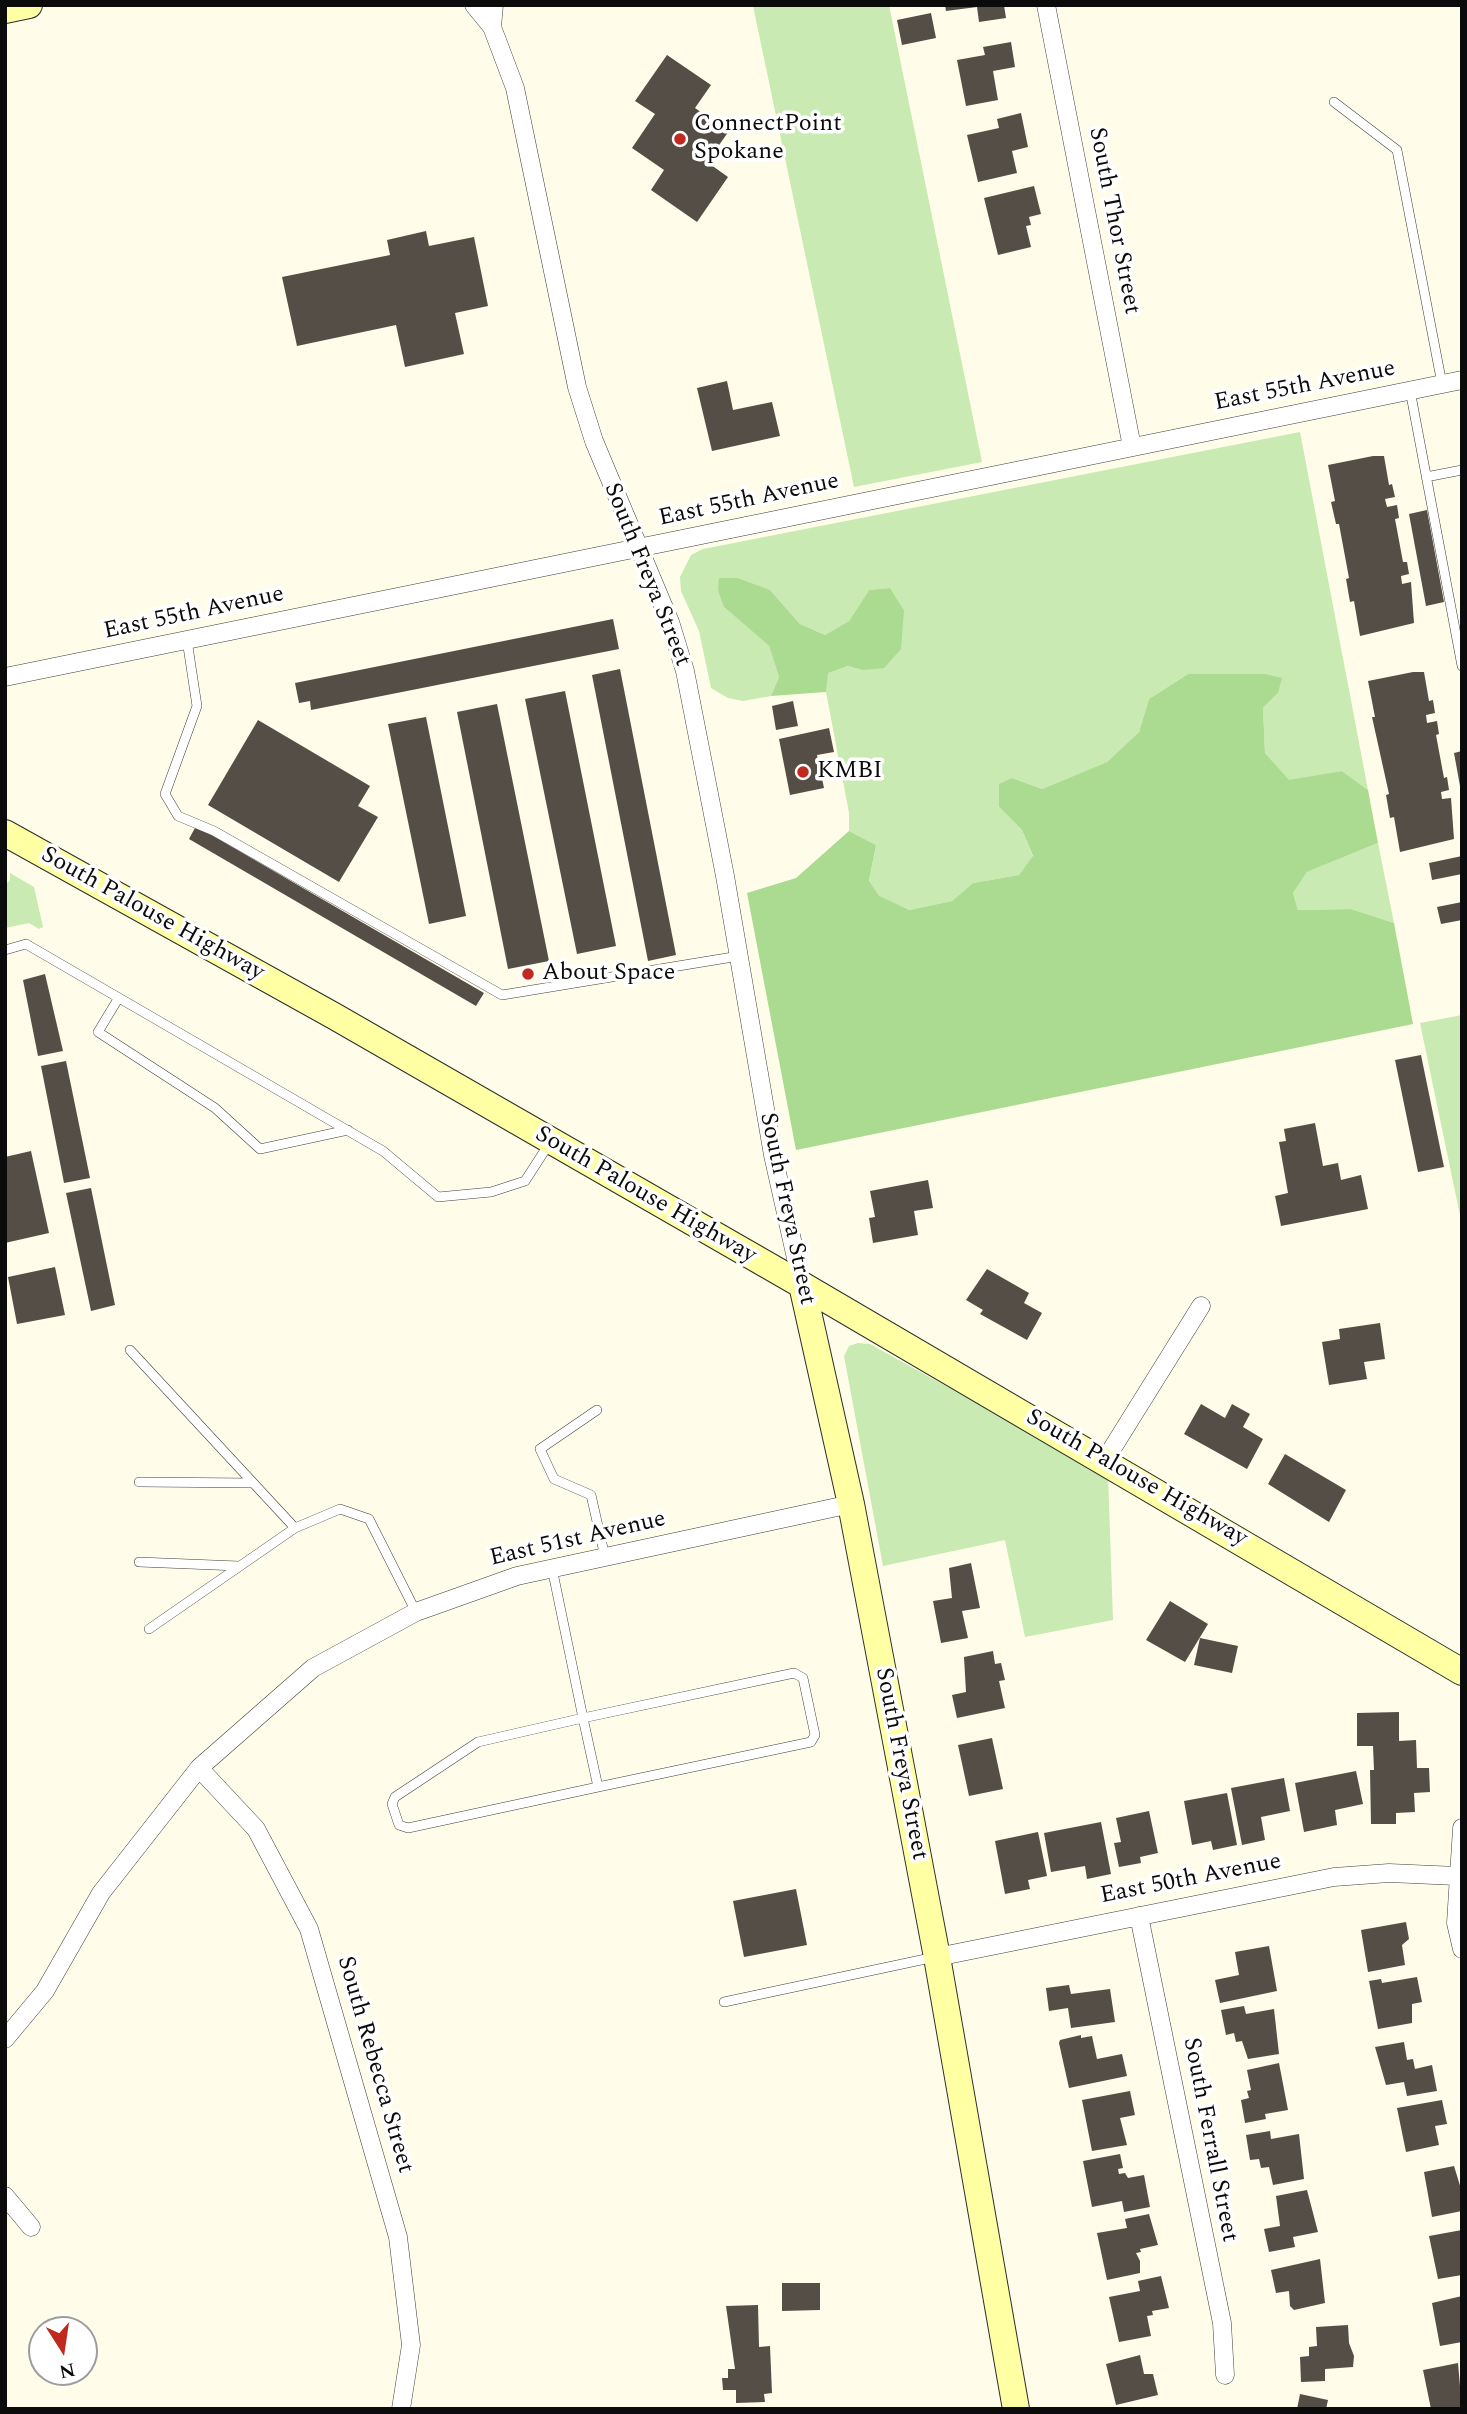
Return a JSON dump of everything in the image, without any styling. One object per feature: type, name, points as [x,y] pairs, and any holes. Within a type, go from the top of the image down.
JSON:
[{"type":"main road","points":[[5,10],[29,5]]},
{"type":"main road","name":"South Palouse Highway","points":[[5,833],[334,1016],[550,1143],[802,1285],[1105,1460],[1462,1672]]},
{"type":"main road","name":"South Freya Street","points":[[802,1285],[851,1504],[936,1957],[1016,2409]]},
{"type":"street","name":"South Freya Street","points":[[474,5],[492,27],[515,88],[577,387],[613,492],[640,548],[670,622],[685,671],[739,956],[773,1155],[802,1285]]},
{"type":"street","name":"South Freya Street","points":[[492,27],[494,5]]},
{"type":"street","name":"South Thor Street","points":[[1046,5],[1132,447]]},
{"type":"street","name":"East 55th Avenue","points":[[5,677],[1462,380]]},
{"type":"street","points":[[1105,1460],[1201,1306]]},
{"type":"street","name":"East 51st Avenue","points":[[5,2039],[45,1991],[101,1893],[199,1768],[313,1668],[416,1612],[517,1576],[851,1504]]},
{"type":"street","name":"South Rebecca Street","points":[[199,1768],[256,1829],[309,1929],[398,2236],[411,2345],[401,2409]]},
{"type":"street","points":[[1462,1828],[1456,1923],[1462,1949]]},
{"type":"street","name":"East 50th Avenue","points":[[936,1957],[1334,1877],[1389,1873],[1457,1876]]},
{"type":"street","name":"South Ferrall Street","points":[[1139,1916],[1222,2323],[1225,2375]]},
{"type":"street","points":[[5,2196],[31,2227]]},
{"type":"lane","points":[[1334,102],[1396,150],[1442,384]]},
{"type":"lane","points":[[1410,390],[1462,666]]},
{"type":"lane","points":[[1426,477],[1462,470]]},
{"type":"lane","points":[[187,640],[197,706],[164,794],[178,816],[433,953],[502,995],[739,956]]},
{"type":"lane","points":[[5,950],[26,944],[383,1150],[438,1197],[491,1192],[525,1181],[550,1143]]},
{"type":"lane","points":[[118,999],[98,1032],[215,1108],[260,1149],[348,1130]]},
{"type":"lane","points":[[130,1350],[295,1528]]},
{"type":"lane","points":[[597,1410],[540,1449],[541,1458],[554,1479],[591,1495],[605,1557]]},
{"type":"lane","points":[[139,1482],[253,1483]]},
{"type":"lane","points":[[149,1629],[295,1528],[340,1508],[369,1519],[416,1612]]},
{"type":"lane","points":[[139,1562],[239,1566]]},
{"type":"lane","points":[[552,1568],[598,1787]]},
{"type":"lane","points":[[794,1674],[803,1678],[815,1735],[811,1742],[598,1787],[408,1828],[399,1825],[392,1804],[396,1797],[478,1742],[794,1674]]},
{"type":"lane","points":[[724,2002],[936,1957]]},
{"type":"green space","points":[[889,5],[982,462],[854,487],[753,6]]},
{"type":"green space","points":[[1300,432],[1368,790],[1342,771],[1289,781],[1265,753],[1263,708],[1278,693],[1211,675],[1188,674],[1149,699],[1139,732],[1107,762],[1042,789],[1012,778],[999,807],[1022,830],[1033,857],[1019,875],[973,883],[952,901],[911,910],[879,897],[869,882],[876,845],[849,831],[849,813],[826,692],[827,673],[848,666],[862,670],[904,610],[890,588],[869,590],[849,621],[825,635],[800,624],[770,590],[724,607],[769,646],[779,677],[771,696],[743,701],[728,698],[711,688],[699,631],[681,591],[680,577],[691,555],[703,549]]},
{"type":"green space","points":[[719,578],[737,578],[770,590],[800,624],[825,635],[849,621],[869,590],[890,588],[904,610],[901,649],[884,668],[862,670],[848,666],[828,673],[826,692],[771,696],[779,677],[769,646],[724,607],[718,590]]},
{"type":"green space","points":[[1188,674],[1265,674],[1282,678],[1278,693],[1263,708],[1265,753],[1289,780],[1342,771],[1368,790],[1378,843],[1307,872],[1293,893],[1298,910],[1351,909],[1394,923],[1413,1024],[796,1150],[747,893],[796,878],[849,831],[876,845],[869,881],[879,896],[910,910],[952,901],[973,883],[1019,875],[1033,856],[1022,830],[999,807],[999,784],[1012,778],[1042,789],[1107,762],[1139,732],[1149,699]]},
{"type":"green space","points":[[1378,843],[1394,923],[1351,909],[1298,910],[1293,893],[1307,872]]},
{"type":"green space","points":[[10,873],[34,887],[43,927],[39,929],[29,923],[5,928],[5,885],[10,880]]},
{"type":"green space","points":[[1462,1015],[1462,1225],[1420,1023]]},
{"type":"green space","points":[[858,1343],[870,1344],[1108,1476],[1113,1620],[1025,1637],[1005,1540],[883,1566],[844,1356],[849,1346]]},
{"type":"building","points":[[945,5],[1004,5],[1006,18],[979,22],[977,7],[946,11]]},
{"type":"building","points":[[931,13],[936,38],[902,45],[897,20]]},
{"type":"building","points":[[1011,42],[1015,67],[993,71],[998,100],[966,106],[957,60],[985,55],[983,47]]},
{"type":"building","name":"ConnectPoint Spokane","points":[[667,55],[711,85],[695,108],[729,131],[707,162],[728,177],[697,222],[651,190],[664,170],[632,148],[655,114],[635,101]]},
{"type":"building","points":[[1021,113],[1028,147],[1012,151],[1017,173],[978,182],[967,135],[999,128],[997,119]]},
{"type":"building","points":[[1034,186],[1041,214],[1029,217],[1031,225],[1026,226],[1031,247],[998,255],[984,198]]},
{"type":"building","points":[[426,231],[429,246],[474,237],[488,306],[455,313],[464,354],[405,367],[396,325],[297,346],[282,277],[390,255],[387,240]]},
{"type":"building","points":[[727,381],[733,410],[772,402],[780,436],[712,451],[697,388]]},
{"type":"building","points":[[1384,456],[1389,485],[1392,484],[1395,497],[1385,499],[1387,507],[1397,505],[1399,518],[1395,519],[1403,562],[1407,562],[1409,574],[1401,576],[1402,584],[1411,582],[1414,623],[1360,636],[1354,601],[1350,602],[1346,579],[1349,578],[1339,524],[1336,524],[1331,502],[1335,501],[1328,465]]},
{"type":"building","points":[[1427,510],[1444,602],[1426,606],[1409,514]]},
{"type":"building","points":[[613,619],[619,649],[311,710],[310,701],[299,703],[295,683]]},
{"type":"building","points":[[620,669],[676,955],[648,961],[592,675]]},
{"type":"building","points":[[1424,672],[1429,701],[1433,700],[1435,713],[1426,715],[1427,723],[1437,721],[1439,734],[1436,735],[1444,778],[1447,777],[1449,790],[1441,792],[1442,799],[1451,798],[1454,839],[1400,852],[1394,817],[1390,818],[1386,795],[1389,794],[1372,717],[1375,717],[1368,681]]},
{"type":"building","points":[[565,691],[616,946],[577,954],[525,699]]},
{"type":"building","points":[[793,701],[798,726],[776,730],[772,706]]},
{"type":"building","points":[[497,704],[549,961],[508,969],[457,712]]},
{"type":"building","points":[[426,717],[466,916],[429,924],[388,724]]},
{"type":"building","points":[[258,720],[370,786],[358,806],[378,817],[339,882],[208,805]]},
{"type":"building","name":"KMBI","points":[[829,728],[834,752],[817,755],[824,788],[790,795],[779,739]]},
{"type":"building","points":[[1462,751],[1462,785],[1460,786],[1454,753]]},
{"type":"building","points":[[196,826],[484,993],[476,1006],[189,839]]},
{"type":"building","points":[[1462,856],[1462,874],[1432,880],[1429,863]]},
{"type":"building","points":[[1462,902],[1462,920],[1441,924],[1437,907]]},
{"type":"building","points":[[45,974],[63,1051],[38,1056],[23,980]]},
{"type":"building","points":[[1421,1055],[1444,1167],[1418,1172],[1395,1060]]},
{"type":"building","points":[[66,1061],[90,1178],[64,1183],[41,1066]]},
{"type":"building","points":[[1315,1123],[1323,1166],[1338,1163],[1341,1180],[1361,1175],[1368,1209],[1281,1226],[1275,1196],[1288,1193],[1279,1142],[1286,1141],[1284,1129]]},
{"type":"building","points":[[31,1151],[49,1233],[5,1243],[5,1157]]},
{"type":"building","points":[[928,1180],[933,1208],[914,1211],[918,1235],[873,1243],[869,1218],[875,1217],[870,1191]]},
{"type":"building","points":[[91,1188],[115,1305],[91,1311],[66,1193]]},
{"type":"building","points":[[55,1267],[65,1315],[17,1324],[8,1277]]},
{"type":"building","points":[[987,1269],[1029,1293],[1024,1303],[1042,1313],[1027,1340],[980,1314],[983,1310],[966,1300]]},
{"type":"building","points":[[1380,1323],[1385,1359],[1364,1362],[1367,1379],[1329,1385],[1322,1342],[1340,1339],[1339,1329]]},
{"type":"building","points":[[1201,1404],[1225,1418],[1232,1404],[1250,1414],[1243,1427],[1263,1439],[1247,1469],[1184,1434]]},
{"type":"building","points":[[1285,1454],[1346,1490],[1329,1522],[1268,1484]]},
{"type":"building","points":[[971,1563],[980,1608],[962,1611],[968,1638],[941,1643],[933,1601],[952,1598],[949,1568]]},
{"type":"building","points":[[1170,1601],[1208,1624],[1185,1662],[1146,1640]]},
{"type":"building","points":[[1200,1638],[1238,1646],[1232,1673],[1194,1665]]},
{"type":"building","points":[[993,1651],[995,1664],[1001,1663],[1005,1680],[999,1681],[1005,1708],[957,1718],[952,1695],[966,1692],[964,1657]]},
{"type":"building","points":[[1399,1712],[1399,1741],[1416,1740],[1417,1768],[1429,1768],[1430,1792],[1414,1793],[1415,1812],[1396,1813],[1396,1824],[1371,1824],[1370,1770],[1374,1770],[1373,1746],[1357,1746],[1357,1713]]},
{"type":"building","points":[[992,1738],[1003,1789],[969,1796],[958,1745]]},
{"type":"building","points":[[1356,1771],[1363,1804],[1335,1810],[1337,1825],[1304,1832],[1295,1783]]},
{"type":"building","points":[[1284,1778],[1290,1811],[1261,1817],[1265,1840],[1242,1845],[1231,1788]]},
{"type":"building","points":[[1227,1793],[1237,1845],[1213,1850],[1211,1841],[1192,1845],[1184,1801]]},
{"type":"building","points":[[1149,1811],[1158,1853],[1140,1857],[1141,1863],[1119,1867],[1114,1843],[1121,1842],[1116,1818]]},
{"type":"building","points":[[1101,1822],[1111,1874],[1087,1879],[1085,1866],[1051,1872],[1044,1833]]},
{"type":"building","points":[[1038,1832],[1047,1876],[1028,1880],[1030,1889],[1005,1894],[995,1841]]},
{"type":"building","points":[[796,1889],[807,1945],[744,1957],[733,1901]]},
{"type":"building","points":[[1406,1922],[1409,1939],[1402,1945],[1405,1965],[1368,1972],[1361,1930]]},
{"type":"building","points":[[1269,1946],[1277,1991],[1220,2003],[1215,1980],[1239,1975],[1235,1952]]},
{"type":"building","points":[[1417,1977],[1422,2002],[1412,2004],[1412,2023],[1378,2029],[1369,1981],[1381,1979],[1382,1983]]},
{"type":"building","points":[[1069,1985],[1071,1994],[1110,1989],[1115,2022],[1071,2028],[1068,2008],[1049,2011],[1046,1988]]},
{"type":"building","points":[[1244,2006],[1246,2014],[1274,2009],[1279,2054],[1248,2059],[1242,2041],[1236,2042],[1234,2033],[1226,2035],[1221,2010]]},
{"type":"building","points":[[1081,2035],[1081,2038],[1092,2036],[1097,2059],[1122,2054],[1127,2076],[1069,2088],[1059,2043],[1060,2040]]},
{"type":"building","points":[[1404,2042],[1407,2060],[1413,2059],[1415,2069],[1432,2065],[1437,2091],[1407,2096],[1404,2082],[1386,2085],[1375,2047]]},
{"type":"building","points":[[1279,2063],[1288,2110],[1265,2114],[1266,2119],[1245,2123],[1241,2100],[1249,2098],[1247,2091],[1251,2090],[1247,2070]]},
{"type":"building","points":[[1130,2091],[1135,2115],[1120,2118],[1127,2145],[1092,2151],[1082,2100]]},
{"type":"building","points":[[1442,2100],[1447,2124],[1435,2126],[1439,2145],[1406,2152],[1397,2108]]},
{"type":"building","points":[[1270,2131],[1271,2139],[1299,2134],[1304,2179],[1273,2185],[1269,2167],[1261,2168],[1259,2159],[1250,2160],[1246,2135]]},
{"type":"building","points":[[1120,2154],[1123,2168],[1118,2169],[1119,2174],[1125,2173],[1128,2178],[1144,2175],[1150,2207],[1124,2212],[1122,2201],[1092,2207],[1083,2161]]},
{"type":"building","points":[[1454,2166],[1462,2192],[1462,2211],[1432,2217],[1424,2172]]},
{"type":"building","points":[[1307,2190],[1318,2232],[1293,2237],[1295,2247],[1269,2252],[1264,2229],[1280,2226],[1276,2196]]},
{"type":"building","points":[[1149,2214],[1158,2245],[1140,2249],[1141,2252],[1136,2253],[1140,2261],[1140,2273],[1107,2280],[1097,2233],[1127,2228],[1125,2219]]},
{"type":"building","points":[[1462,2230],[1462,2275],[1438,2279],[1429,2236]]},
{"type":"building","points":[[1320,2259],[1325,2303],[1294,2310],[1290,2306],[1289,2291],[1276,2293],[1271,2270]]},
{"type":"building","points":[[1161,2276],[1169,2308],[1152,2311],[1153,2315],[1147,2316],[1151,2336],[1119,2342],[1109,2297],[1140,2291],[1138,2281]]},
{"type":"building","points":[[782,2283],[820,2283],[820,2310],[782,2311]]},
{"type":"building","points":[[1462,2296],[1462,2342],[1440,2346],[1432,2303]]},
{"type":"building","points":[[758,2305],[759,2347],[770,2346],[772,2393],[764,2394],[765,2402],[736,2403],[736,2390],[723,2390],[722,2378],[728,2378],[728,2369],[735,2369],[726,2306]]},
{"type":"building","points":[[1348,2325],[1349,2343],[1354,2356],[1353,2367],[1325,2369],[1325,2381],[1301,2382],[1300,2357],[1309,2356],[1309,2347],[1317,2346],[1316,2327]]},
{"type":"building","points":[[1140,2355],[1144,2374],[1153,2374],[1158,2395],[1116,2405],[1106,2364]]},
{"type":"building","points":[[1458,2363],[1462,2409],[1431,2409],[1423,2370]]},
{"type":"building","points":[[1300,2394],[1328,2400],[1326,2409],[1297,2409]]},
{"type":"place","name":"ConnectPoint Spokane","points":[[680,139]]},
{"type":"place","name":"KMBI","points":[[803,772]]},
{"type":"place","name":"About Space","points":[[528,974]]}]
